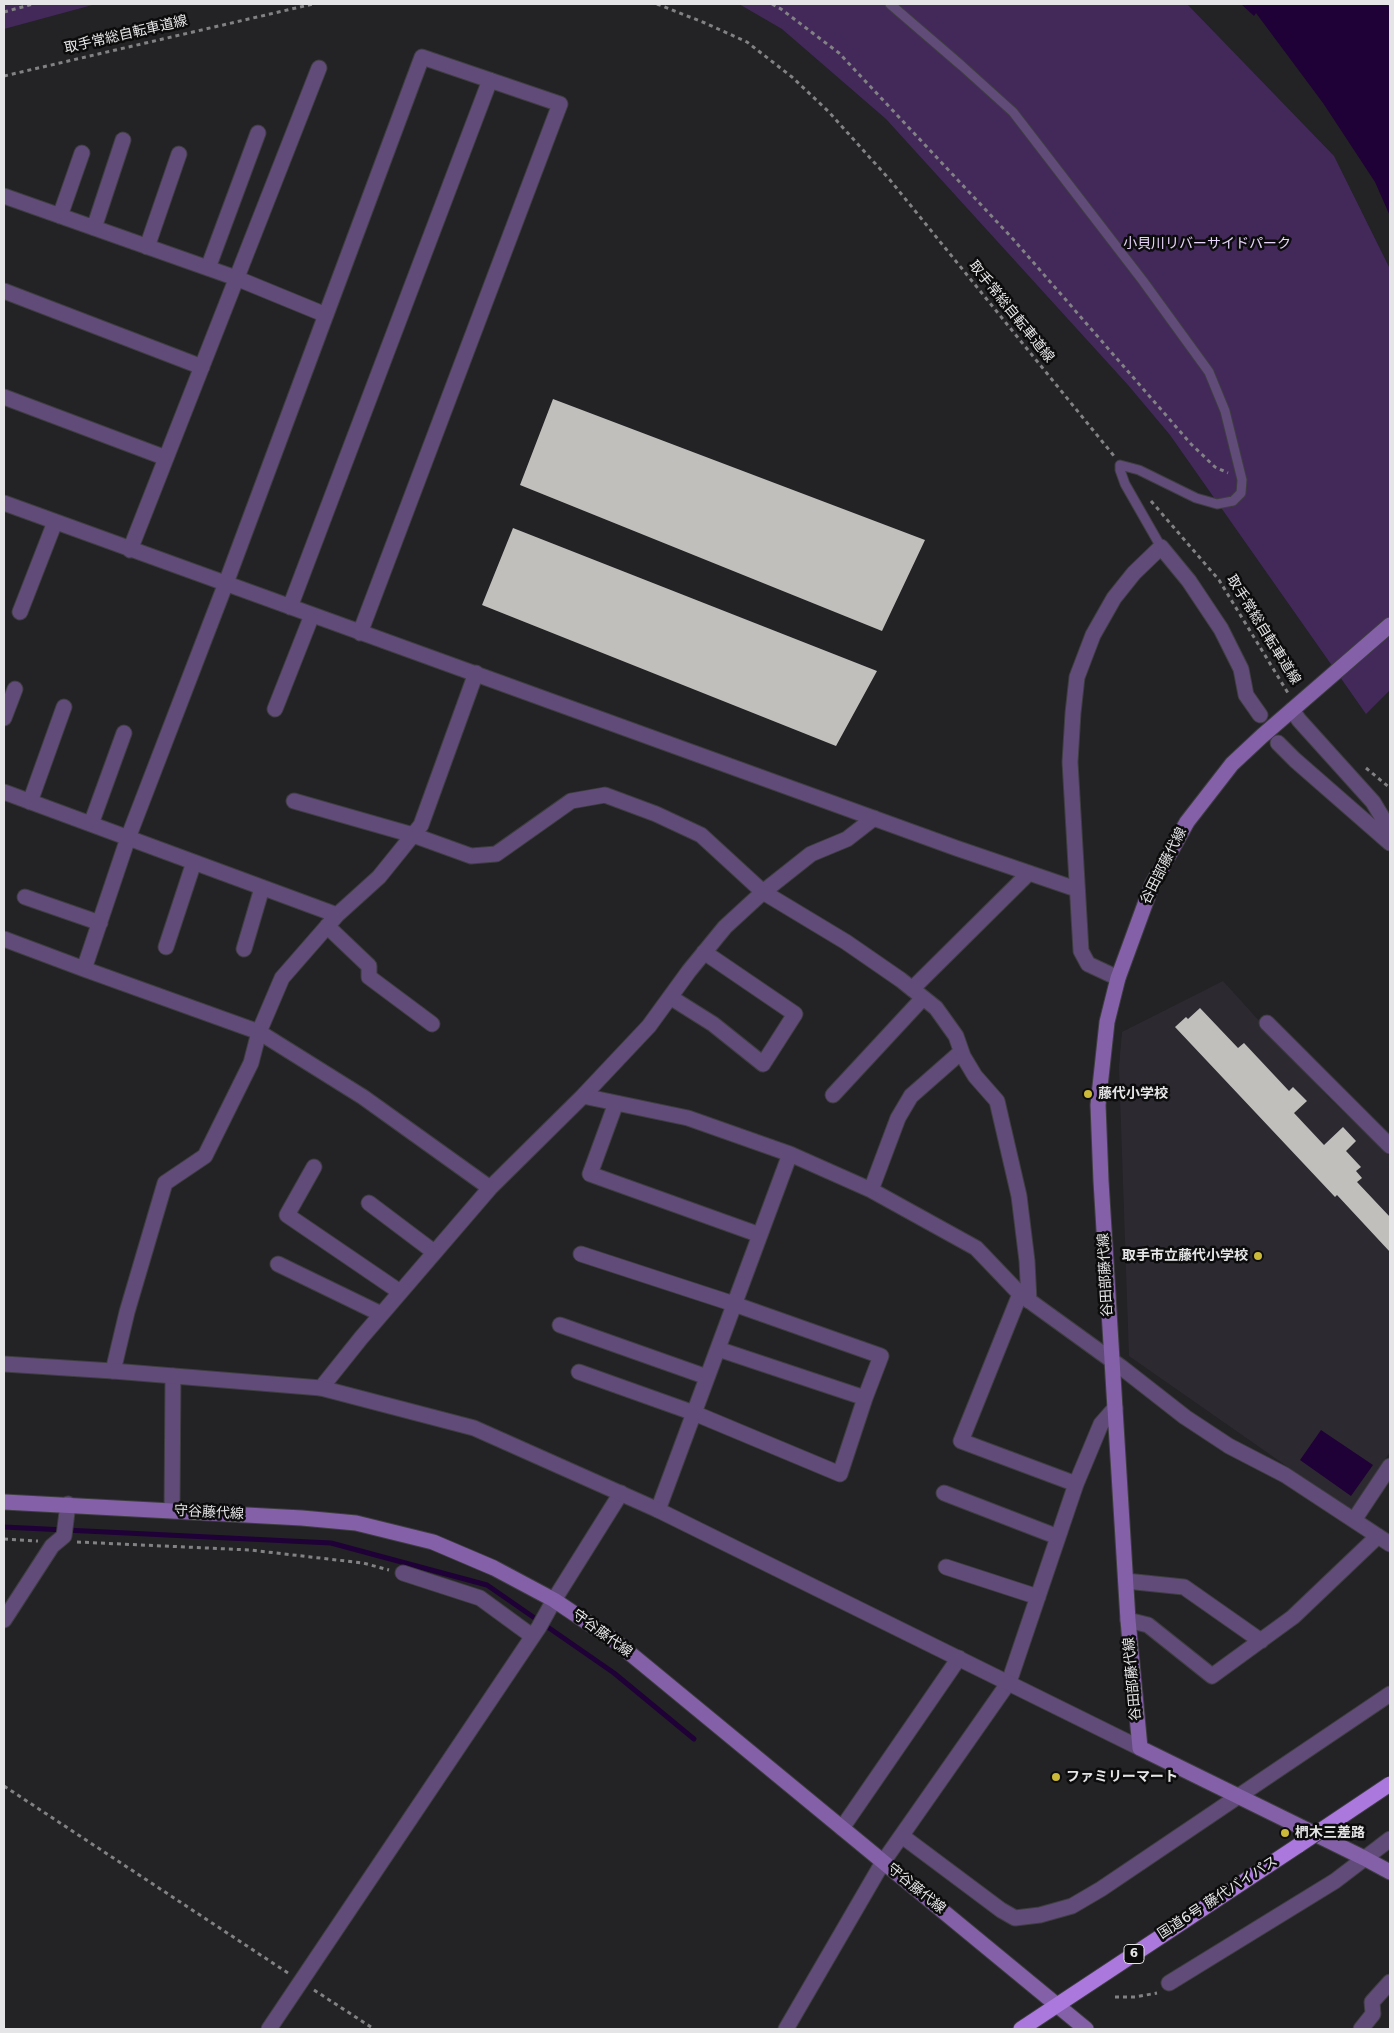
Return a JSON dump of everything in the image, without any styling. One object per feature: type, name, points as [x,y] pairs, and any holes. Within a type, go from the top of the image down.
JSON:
[{"type":"highway","name":"国道6号 藤代バイパス","points":[[1021,2029],[1390,1784]]},
{"type":"main road","name":"谷田部藤代線","points":[[1140,1748],[1128,1620],[1098,1105],[1106,1031],[1118,978],[1152,885],[1187,822],[1232,764],[1291,703],[1331,676],[1390,625]]},
{"type":"main road","name":"守谷藤代線","points":[[4,1502],[172,1510],[356,1523],[433,1542],[494,1568],[554,1600],[615,1641],[1086,2029]]},
{"type":"main road","points":[[1140,1748],[1390,1872]]},
{"type":"street","points":[[84,969],[128,838],[226,583],[422,56],[560,104],[360,633]]},
{"type":"street","points":[[130,550],[319,68]]},
{"type":"street","points":[[290,607],[490,80]]},
{"type":"street","points":[[208,268],[258,133]]},
{"type":"street","points":[[94,228],[123,140]]},
{"type":"street","points":[[60,216],[82,153]]},
{"type":"street","points":[[147,246],[180,154]]},
{"type":"street","points":[[4,196],[236,278],[326,316]]},
{"type":"street","points":[[4,291],[202,367]]},
{"type":"street","points":[[4,396],[166,458]]},
{"type":"street","points":[[4,503],[1028,874],[1076,889]]},
{"type":"street","points":[[20,612],[55,522]]},
{"type":"street","points":[[1118,978],[1088,964],[1081,951],[1070,762],[1077,677],[1093,635],[1114,598],[1134,573],[1161,547],[1189,581],[1221,630],[1241,670],[1246,695],[1260,715]]},
{"type":"street","points":[[275,709],[312,615]]},
{"type":"street","points":[[113,1371],[127,1312],[165,1183],[205,1156],[251,1063],[259,1032],[282,978],[332,921],[379,877],[421,825],[476,673]]},
{"type":"street","points":[[4,718],[15,690]]},
{"type":"street","points":[[1291,703],[1299,720],[1372,802],[1390,830]]},
{"type":"street","points":[[30,802],[64,707]]},
{"type":"street","points":[[91,824],[124,733]]},
{"type":"street","points":[[1278,743],[1390,843]]},
{"type":"street","points":[[4,792],[262,888],[332,921],[369,966],[369,977],[432,1024]]},
{"type":"street","points":[[294,801],[413,835],[471,856],[496,854],[571,801],[605,795],[656,814],[701,835],[763,892],[846,942],[936,1008],[956,1036],[961,1052],[975,1076],[998,1101],[1019,1196],[1027,1261],[1024,1297],[961,1442],[1076,1484]]},
{"type":"street","points":[[321,1388],[381,1314],[490,1188],[582,1096],[648,1026],[725,927],[763,892],[811,854],[847,839],[874,818]]},
{"type":"street","points":[[166,947],[194,862]]},
{"type":"street","points":[[833,1095],[918,993],[1028,874]]},
{"type":"street","points":[[244,949],[262,888]]},
{"type":"street","points":[[25,897],[100,923]]},
{"type":"street","points":[[4,939],[259,1032],[362,1097],[490,1188]]},
{"type":"street","points":[[670,997],[713,1024],[763,1064],[795,1014],[704,952]]},
{"type":"street","points":[[1268,1024],[1390,1146]]},
{"type":"street","points":[[871,1190],[898,1118],[911,1096],[961,1052]]},
{"type":"street","points":[[582,1096],[688,1118],[790,1154],[871,1190],[976,1248],[1024,1297],[1112,1360],[1185,1417],[1229,1446],[1285,1475],[1384,1540],[1293,1617],[1212,1676],[1148,1625],[1128,1620]]},
{"type":"street","points":[[616,1103],[590,1174],[760,1235]]},
{"type":"street","points":[[658,1510],[790,1154]]},
{"type":"street","points":[[314,1167],[287,1215],[400,1292]]},
{"type":"street","points":[[369,1203],[434,1252]]},
{"type":"street","points":[[578,1372],[694,1413],[840,1474],[881,1356],[734,1304],[581,1254]]},
{"type":"street","points":[[278,1264],[381,1314]]},
{"type":"street","points":[[560,1325],[707,1377]]},
{"type":"street","points":[[718,1349],[865,1398]]},
{"type":"street","points":[[4,1364],[321,1388],[474,1428],[658,1510],[1140,1748]]},
{"type":"street","points":[[172,1510],[173,1376]]},
{"type":"street","points":[[786,2029],[883,1862],[1009,1682],[1076,1484],[1101,1424],[1115,1408]]},
{"type":"street","points":[[1354,1520],[1390,1466]]},
{"type":"street","points":[[269,2029],[532,1636],[621,1493]]},
{"type":"street","points":[[944,1493],[1058,1537]]},
{"type":"street","points":[[4,1620],[52,1546],[64,1536],[68,1504]]},
{"type":"street","points":[[946,1567],[1038,1597]]},
{"type":"street","points":[[402,1573],[480,1598],[532,1636]]},
{"type":"street","points":[[1126,1581],[1184,1587],[1261,1641]]},
{"type":"street","points":[[842,1828],[959,1658]]},
{"type":"street","points":[[902,1836],[1000,1910],[1015,1918],[1040,1915],[1072,1906],[1101,1889],[1240,1797],[1390,1694]]},
{"type":"street","points":[[1165,1988],[1335,1881],[1390,1840]]},
{"type":"street","points":[[1361,2029],[1373,2014],[1372,2002],[1390,1982]]},
{"type":"lane","points":[[890,4],[1013,112],[1143,281],[1209,372],[1225,411],[1242,480],[1241,493],[1233,502],[1217,504],[1196,498],[1139,470],[1120,465],[1125,484],[1161,547]]},
{"type":"path","points":[[4,12],[33,4]]},
{"type":"path","name":"取手常総自転車道線","points":[[4,76],[313,4]]},
{"type":"path","name":"取手常総自転車道線","points":[[658,4],[746,42],[792,77],[828,111],[890,180],[1120,465]]},
{"type":"path","points":[[772,4],[839,53],[1013,239],[1191,444],[1215,467],[1242,480]]},
{"type":"path","name":"取手常総自転車道線","points":[[1145,494],[1219,580],[1291,703]]},
{"type":"path","points":[[4,1539],[250,1550],[363,1563],[402,1573]]},
{"type":"path","points":[[4,1786],[374,2029]]},
{"type":"path","points":[[1115,1997],[1134,1997],[1165,1988]]},
{"type":"shaded area","points":[[1241,4],[1387,4],[1390,8],[1390,216],[1375,182],[1323,103],[1256,13],[1254,16]]},
{"type":"shaded area","name":"取手市立藤代小学校","points":[[1223,981],[1329,1098],[1390,1156],[1390,1452],[1351,1511],[1129,1356],[1119,1067],[1122,1032]]},
{"type":"shaded area","points":[[1321,1430],[1373,1465],[1351,1496],[1300,1460]]},
{"type":"green space","points":[[4,4],[96,4],[4,29]]},
{"type":"green space","name":"小貝川リバーサイドパーク","points":[[739,4],[1187,4],[1334,156],[1390,269],[1390,690],[1366,714],[1170,435],[1128,385],[886,119],[782,29]]},
{"type":"building","points":[[553,399],[925,540],[882,631],[520,485]]},
{"type":"building","points":[[513,528],[877,671],[836,746],[482,605]]},
{"type":"building","points":[[1200,1008],[1238,1048],[1244,1043],[1289,1091],[1293,1087],[1307,1101],[1294,1113],[1324,1145],[1343,1127],[1356,1141],[1346,1151],[1361,1167],[1356,1171],[1362,1178],[1357,1182],[1390,1217],[1390,1252],[1337,1195],[1335,1197],[1175,1027]]},
{"type":"waterway","points":[[4,1527],[331,1543],[487,1585],[614,1673],[694,1739]]},
{"type":"place","name":"藤代小学校","points":[[1088,1094]]},
{"type":"place","name":"取手市立藤代小学校","points":[[1258,1256]]},
{"type":"place","name":"ファミリーマート","points":[[1056,1777]]},
{"type":"place","name":"椚木三差路","points":[[1285,1833]]}]
